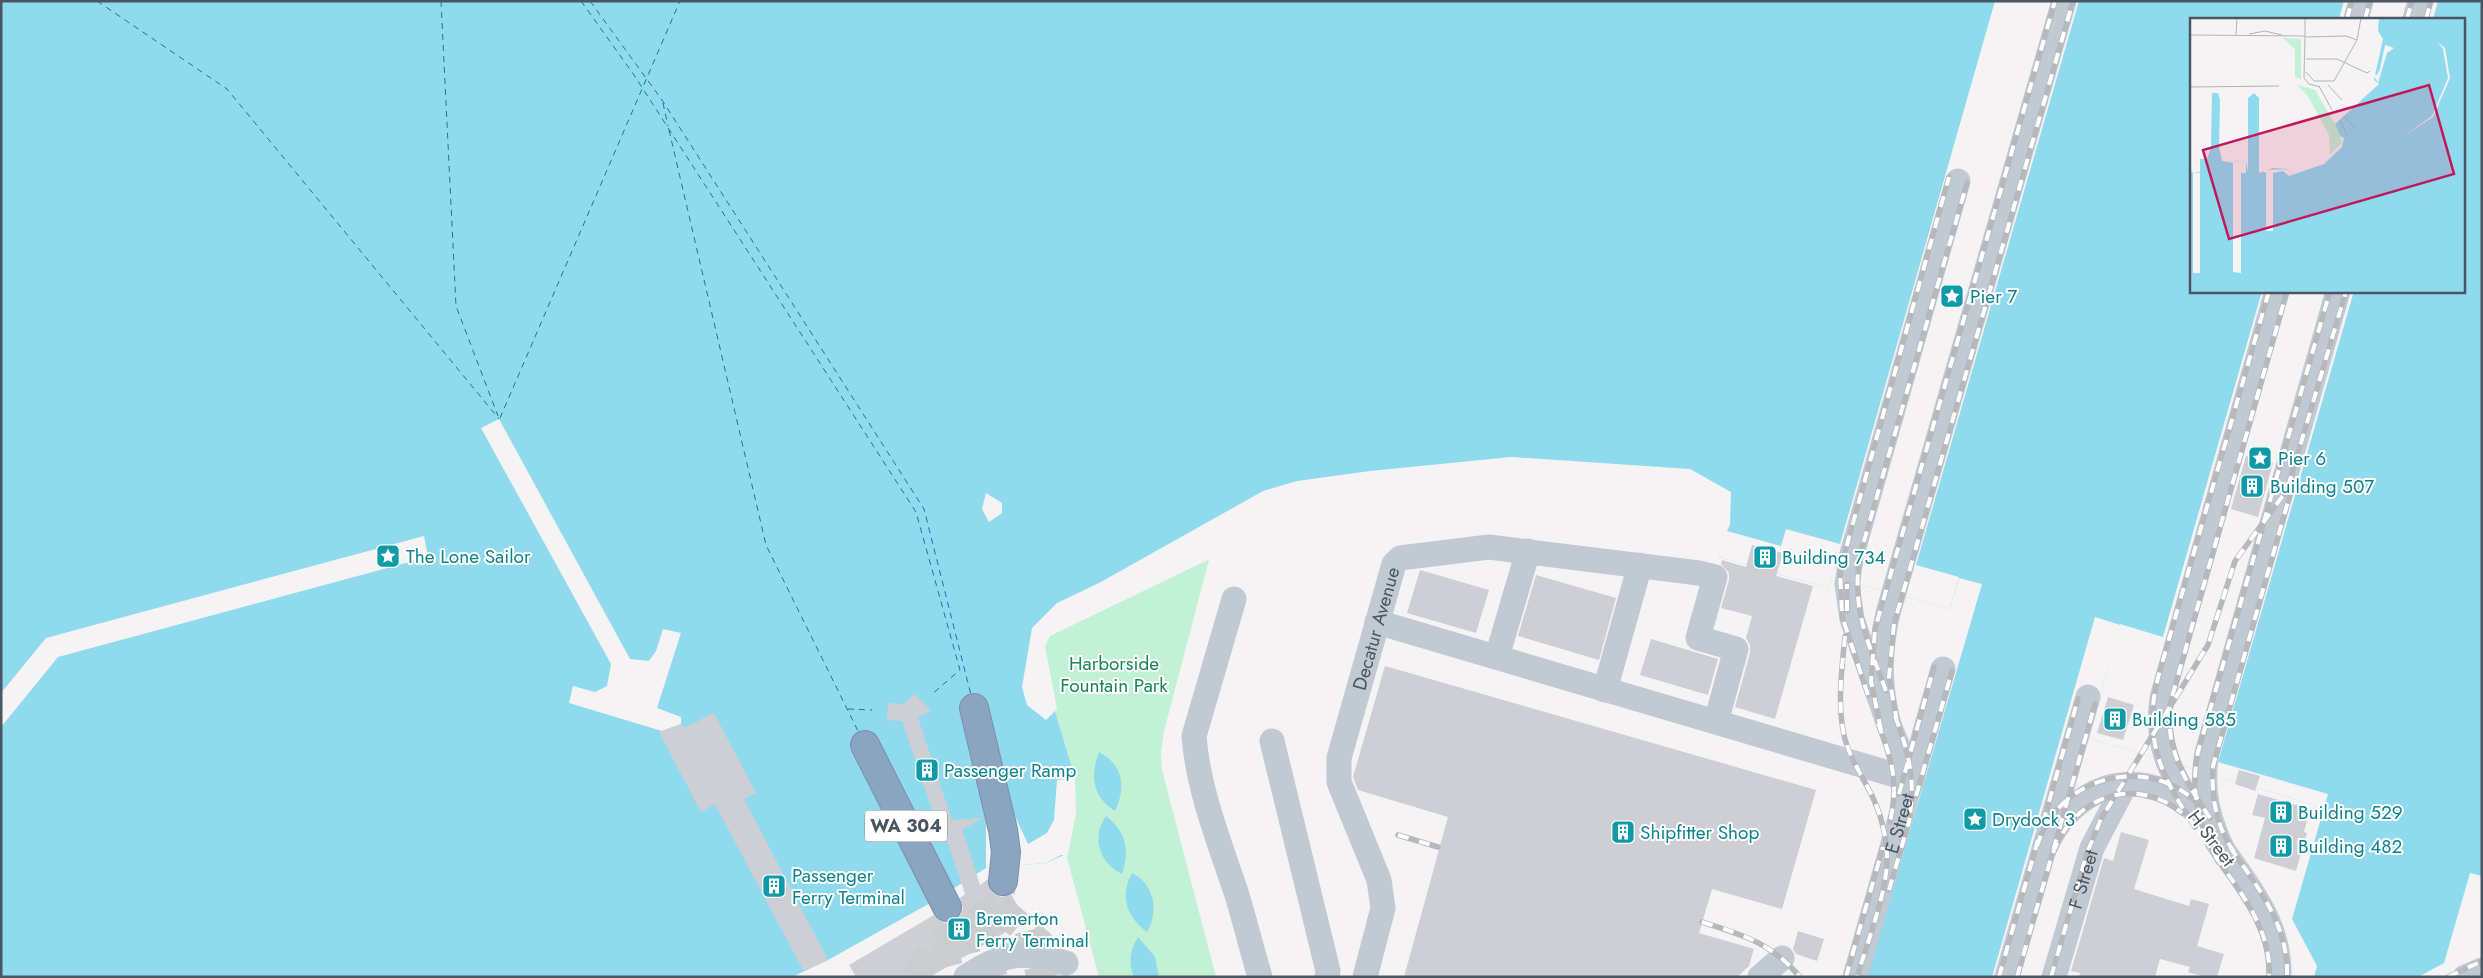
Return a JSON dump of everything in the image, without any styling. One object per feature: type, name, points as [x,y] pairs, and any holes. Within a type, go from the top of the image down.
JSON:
[{"type":"highway","points":[[974,708],[1004,830],[1006,852],[1003,881]]},
{"type":"highway","name":"WA 304","points":[[865,745],[947,907]]},
{"type":"lane","points":[[1889,725],[1883,702],[1880,673],[1882,642],[1888,613],[2064,1]]},
{"type":"lane","points":[[2356,18],[2361,1]]},
{"type":"lane","points":[[2415,18],[2420,1]]},
{"type":"lane","points":[[1912,780],[1889,725],[1852,620],[1849,604],[1848,575],[1958,181]]},
{"type":"lane","points":[[2193,809],[2170,770],[2165,757],[2160,731],[2162,698],[2277,292]]},
{"type":"lane","points":[[2226,856],[2219,843],[2205,800],[2203,777],[2207,753],[2338,292]]},
{"type":"lane","name":"Decatur Avenue","points":[[1365,977],[1383,908],[1379,880],[1339,782],[1338,758],[1394,564],[1400,558],[1489,546],[1699,573],[1715,577],[1698,638],[1736,649],[1716,722]]},
{"type":"lane","points":[[1497,658],[1528,552]]},
{"type":"lane","points":[[1605,690],[1640,566]]},
{"type":"lane","points":[[1234,599],[1194,736],[1195,755],[1222,855],[1237,895],[1260,977]]},
{"type":"lane","points":[[1377,622],[1912,780]]},
{"type":"lane","name":"E Street","points":[[1854,977],[1943,669]]},
{"type":"lane","points":[[2007,977],[2088,697]]},
{"type":"lane","points":[[1272,741],[1328,971],[1327,977]]},
{"type":"lane","name":"H Street","points":[[2044,850],[2056,825],[2071,807],[2100,790],[2125,785],[2139,785],[2174,796],[2193,809],[2259,903],[2271,926],[2278,953],[2279,977]]},
{"type":"lane","name":"F Street","points":[[2054,977],[2092,848],[2125,785]]},
{"type":"lane","points":[[966,977],[977,970],[1014,955],[1039,955],[1066,963],[1073,977]]},
{"type":"lane","points":[[1760,977],[1782,958]]},
{"type":"lane","points":[[2465,977],[2482,970]]},
{"type":"green space","name":"Harborside Fountain Park","points":[[1210,556],[1164,731],[1161,751],[1162,770],[1216,977],[1099,977],[1066,854],[1073,782],[1071,764],[1053,705],[1042,646],[1048,634]]},
{"type":"water","points":[[1,1],[2482,1],[2482,876],[2470,873],[2444,963],[2418,977],[2314,977],[2317,966],[2292,919],[2324,808],[2088,738],[2120,625],[2095,617],[1992,977],[1867,977],[1982,584],[1959,578],[1950,609],[1832,577],[1828,588],[1719,557],[1724,537],[1709,524],[1672,508],[1507,477],[1298,502],[1054,630],[1042,646],[1053,705],[1071,764],[1073,782],[1066,854],[1046,863],[986,868],[932,902],[828,960],[792,977],[1,977]]},
{"type":"water","points":[[1099,752],[1114,763],[1118,770],[1121,794],[1115,811],[1097,793],[1094,769]]},
{"type":"water","points":[[1106,816],[1118,828],[1126,849],[1122,874],[1108,863],[1100,849],[1098,841],[1099,832]]},
{"type":"water","points":[[1132,873],[1146,884],[1153,899],[1153,916],[1147,932],[1134,920],[1127,906],[1126,890]]},
{"type":"water","points":[[1138,937],[1155,957],[1159,977],[1134,977],[1131,957],[1133,946]]},
{"type":"pier","name":"Pier 7","points":[[1995,1],[2079,1],[1916,565],[1959,577],[1950,609],[1832,577],[1828,588],[1719,557],[1720,552],[1718,550],[1721,538],[1708,526],[1671,510],[1507,480],[1402,504],[1299,504],[1212,558],[1050,636],[1045,646],[1057,709],[1046,720],[1027,705],[1022,687],[1032,628],[1057,603],[1099,583],[1263,491],[1297,481],[1370,471],[1511,457],[1690,469],[1731,492],[1730,525],[1727,531],[1781,546],[1786,529],[1840,544]]},
{"type":"pier","points":[[2344,1],[2438,1],[2433,18],[2339,18]]},
{"type":"pier","name":"Pier 6","points":[[2262,292],[2354,292],[2218,762],[2328,794],[2324,808],[2088,738],[2120,624],[2163,637]]},
{"type":"pier","points":[[499,419],[630,659],[649,661],[656,651],[663,629],[681,633],[657,708],[681,717],[681,724],[662,731],[569,703],[573,686],[595,692],[607,686],[611,664],[481,428]]},
{"type":"pier","points":[[986,493],[1002,503],[1002,513],[989,522],[982,509]]},
{"type":"pier","points":[[424,536],[428,557],[58,657],[1,727],[1,693],[46,638]]},
{"type":"pier","points":[[1075,778],[1076,813],[1068,855],[1061,855],[1046,863],[986,868],[986,806],[1008,801],[1028,844],[1047,833],[1054,820],[1057,780]]},
{"type":"building","name":"Building 507","points":[[2246,456],[2273,463],[2258,517],[2231,509]]},
{"type":"building","points":[[1752,545],[1783,553],[1776,576],[1813,586],[1775,719],[1735,707],[1750,653],[1750,645],[1746,638],[1752,616],[1721,608],[1729,580],[1729,573],[1721,564],[1722,560],[1746,567]]},
{"type":"building","points":[[1420,570],[1489,590],[1476,633],[1407,613]]},
{"type":"building","points":[[1536,575],[1616,598],[1599,660],[1518,636]]},
{"type":"building","points":[[1651,639],[1718,659],[1708,695],[1640,675]]},
{"type":"building","name":"Shipfitter Shop","points":[[1385,666],[1816,790],[1782,909],[1712,889],[1699,933],[1754,949],[1749,966],[1737,977],[1404,977],[1448,817],[1358,790],[1353,777]]},
{"type":"building","name":"Bremerton Ferry Terminal","points":[[915,694],[931,710],[918,718],[952,820],[984,818],[962,829],[980,885],[988,879],[989,888],[994,894],[1002,897],[1011,894],[1026,920],[930,977],[856,977],[849,965],[934,915],[946,923],[954,921],[960,916],[963,908],[960,898],[965,894],[946,837],[933,843],[928,830],[937,824],[902,721],[887,720],[888,703],[903,704]]},
{"type":"building","name":"Building 585","points":[[2108,697],[2134,705],[2123,740],[2097,733]]},
{"type":"building","name":"Passenger Ferry Terminal","points":[[714,713],[756,793],[744,799],[828,960],[818,965],[803,970],[715,804],[701,812],[659,732],[681,724],[684,728]]},
{"type":"building","points":[[2239,770],[2260,776],[2255,791],[2235,784]]},
{"type":"building","points":[[2258,794],[2310,809],[2304,832],[2307,833],[2296,871],[2254,858],[2265,818],[2252,815]]},
{"type":"building","points":[[2121,832],[2149,840],[2134,889],[2189,906],[2191,899],[2209,904],[2197,946],[2224,954],[2217,977],[2204,977],[2188,972],[2190,967],[2160,959],[2155,977],[2079,977],[2080,973],[2071,971],[2104,858],[2113,861]]},
{"type":"building","points":[[1798,931],[1824,939],[1817,961],[1796,954],[1793,949]]},
{"type":"ferry route","points":[[97,1],[227,89],[499,419]]},
{"type":"ferry route","points":[[441,1],[456,306],[498,416]]},
{"type":"ferry route","points":[[581,1],[634,75],[916,512],[960,670],[931,695]]},
{"type":"ferry route","points":[[590,1],[662,100],[924,509],[971,695]]},
{"type":"ferry route","points":[[500,418],[680,1]]},
{"type":"ferry route","points":[[663,103],[668,126]]},
{"type":"ferry route","points":[[669,130],[766,545],[859,733]]},
{"type":"ferry route","points":[[848,709],[872,710]]},
{"type":"tunnel","points":[[915,977],[934,948],[998,907],[1003,881]]},
{"type":"tunnel","points":[[998,907],[1016,977]]},
{"type":"tunnel","points":[[998,907],[1040,943],[1049,977]]},
{"type":"tunnel","points":[[980,918],[995,977]]},
{"type":"tunnel","points":[[962,930],[974,977]]},
{"type":"tunnel","points":[[1027,931],[1039,977]]},
{"type":"tunnel","points":[[944,942],[953,977]]},
{"type":"railway","points":[[1881,730],[1871,681],[1875,629],[2055,1]]},
{"type":"railway","points":[[1897,722],[1889,677],[1894,624],[2073,1]]},
{"type":"railway","points":[[2347,18],[2352,1]]},
{"type":"railway","points":[[2365,18],[2370,1]]},
{"type":"railway","points":[[2407,18],[2412,1]]},
{"type":"railway","points":[[2426,18],[2431,1]]},
{"type":"railway","points":[[1868,695],[1842,616],[1840,570],[1949,177]]},
{"type":"railway","points":[[1886,691],[1863,625],[1858,592],[1860,555],[1967,183]]},
{"type":"railway","points":[[2195,827],[2172,790],[2158,755],[2154,736],[2154,697],[2269,292]]},
{"type":"railway","points":[[2210,818],[2185,778],[2174,751],[2169,721],[2170,704],[2287,292]]},
{"type":"railway","points":[[2219,861],[2206,835],[2198,808],[2195,781],[2198,752],[2330,292]]},
{"type":"railway","points":[[2051,977],[2087,853],[2101,819],[2208,645],[2235,561],[2287,490],[2346,292]]},
{"type":"railway","points":[[2234,852],[2223,832],[2216,811],[2213,789],[2213,766],[2291,491]]},
{"type":"railway","points":[[1847,584],[1847,611]]},
{"type":"railway","points":[[1845,636],[1840,698],[1844,735],[1853,760],[1877,807],[1884,829],[1887,852],[1884,887],[1857,977]]},
{"type":"railway","points":[[1899,794],[1934,667]]},
{"type":"railway","points":[[1916,796],[1952,671]]},
{"type":"railway","points":[[2043,823],[2078,699]]},
{"type":"railway","points":[[2017,977],[2095,704]]},
{"type":"railway","points":[[1895,716],[1908,756],[1912,782],[1911,810],[1908,824]]},
{"type":"railway","points":[[1878,723],[1893,771],[1894,795],[1890,822]]},
{"type":"railway","points":[[2037,846],[2044,828],[2055,812],[2069,798],[2103,780],[2122,777],[2160,780],[2178,788],[2194,800]]},
{"type":"railway","points":[[2053,853],[2062,834],[2075,818],[2090,805],[2107,797],[2125,794],[2144,795],[2163,801],[2182,813]]},
{"type":"railway","points":[[1889,890],[1910,818]]},
{"type":"railway","points":[[1398,835],[1438,847]]},
{"type":"railway","points":[[1999,977],[2038,840]]},
{"type":"railway","points":[[1846,977],[1883,847]]},
{"type":"railway","points":[[2230,847],[2270,908],[2283,941],[2287,977]]},
{"type":"railway","points":[[2215,856],[2244,898],[2260,928],[2269,960],[2269,977]]},
{"type":"railway","points":[[1702,922],[1744,936],[1767,948],[1789,965],[1800,977]]},
{"type":"railway","points":[[2448,977],[2482,961]]},
{"type":"place","name":"Pier 7","points":[[1952,296]]},
{"type":"place","name":"Pier 6","points":[[2260,458]]},
{"type":"place","name":"Building 507","points":[[2252,486]]},
{"type":"place","name":"The Lone Sailor","points":[[388,556]]},
{"type":"place","name":"Building 734","points":[[1765,557]]},
{"type":"place","name":"Building 585","points":[[2115,719]]},
{"type":"place","name":"Passenger Ramp","points":[[927,770]]},
{"type":"place","name":"Building 529","points":[[2281,812]]},
{"type":"place","name":"Drydock 3","points":[[1975,819]]},
{"type":"place","name":"Shipfitter Shop","points":[[1623,832]]},
{"type":"place","name":"Building 482","points":[[2281,846]]},
{"type":"place","name":"Passenger Ferry Terminal","points":[[774,886]]},
{"type":"place","name":"Bremerton Ferry Terminal","points":[[959,929]]}]
